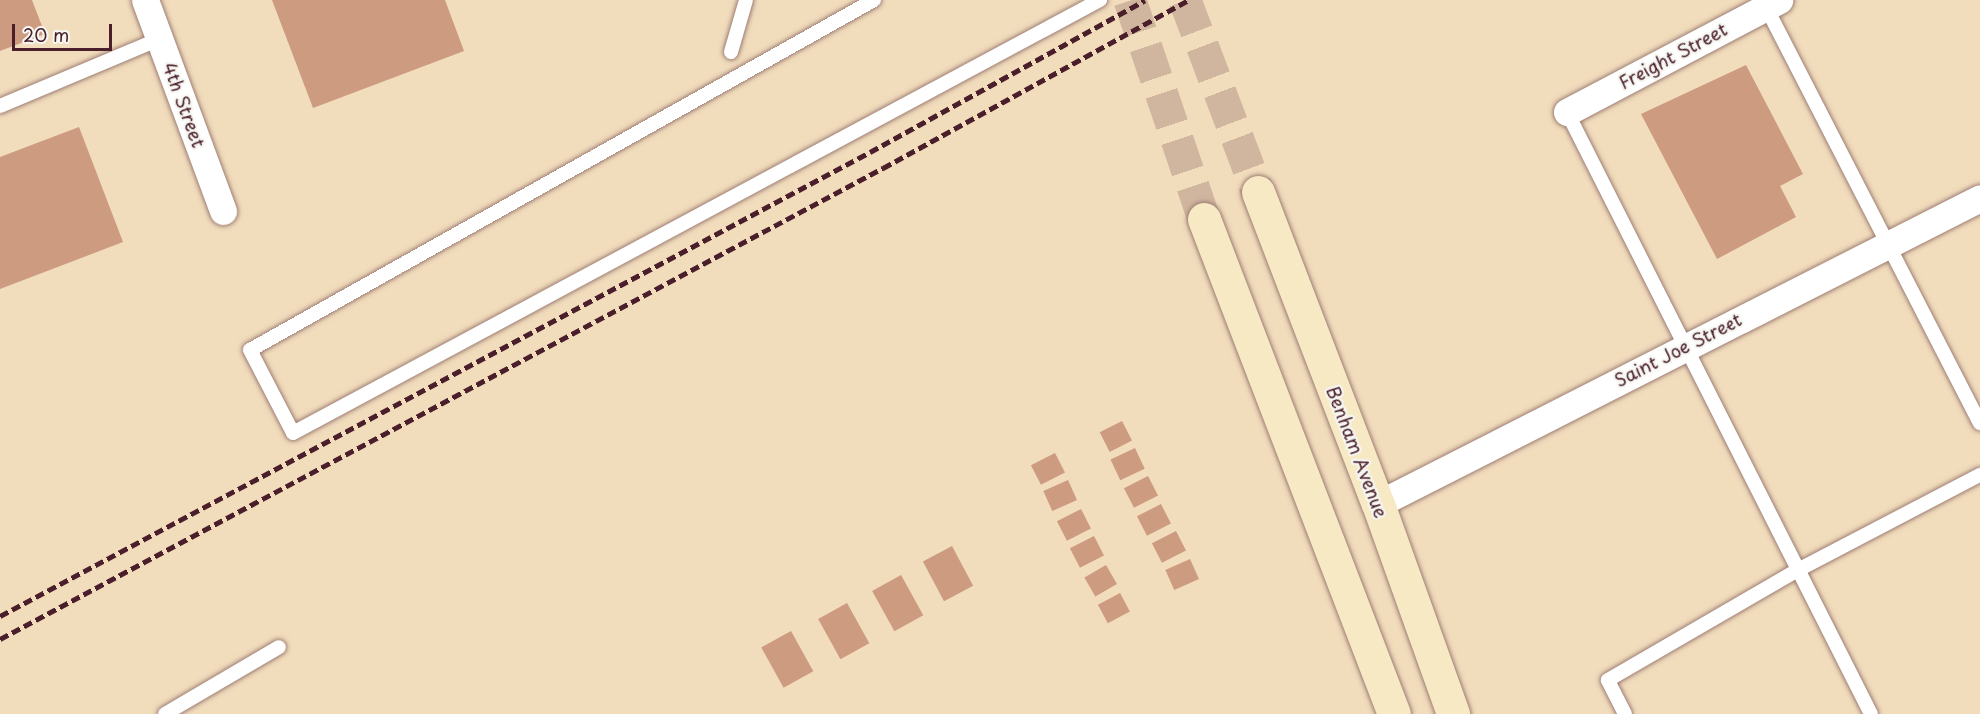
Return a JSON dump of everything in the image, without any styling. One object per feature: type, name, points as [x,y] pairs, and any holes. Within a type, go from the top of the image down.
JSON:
[{"type":"main road","name":"Benham Avenue","points":[[1258,192],[1378,504],[1453,714]]},
{"type":"main road","points":[[1204,219],[1394,714]]},
{"type":"street","name":"4th Street","points":[[145,0],[223,211]]},
{"type":"street","name":"Freight Street","points":[[1568,112],[1773,4]]},
{"type":"street","name":"Saint Joe Street","points":[[1378,504],[1980,198]]},
{"type":"lane","points":[[731,52],[746,0]]},
{"type":"lane","points":[[874,0],[250,350],[293,433],[1100,0]]},
{"type":"lane","points":[[1773,4],[1889,243],[1980,423]]},
{"type":"lane","points":[[0,106],[159,39]]},
{"type":"lane","points":[[1568,112],[1683,347],[1870,714]]},
{"type":"lane","points":[[1626,714],[1608,680],[1796,571],[1980,475]]},
{"type":"lane","points":[[165,714],[279,647]]},
{"type":"building","points":[[0,0],[32,0],[45,34],[0,51]]},
{"type":"building","points":[[272,0],[445,0],[464,51],[313,108]]},
{"type":"building","points":[[1746,65],[1803,174],[1780,186],[1796,217],[1717,259],[1641,114]]},
{"type":"building","points":[[79,127],[123,242],[0,289],[0,157]]},
{"type":"building","points":[[1122,421],[1132,441],[1110,452],[1100,432]]},
{"type":"building","points":[[1135,448],[1145,469],[1120,480],[1111,459]]},
{"type":"building","points":[[1055,453],[1065,473],[1041,485],[1031,465]]},
{"type":"building","points":[[1148,476],[1158,496],[1134,508],[1124,488]]},
{"type":"building","points":[[1068,480],[1077,500],[1052,511],[1043,491]]},
{"type":"building","points":[[1161,504],[1171,524],[1147,536],[1137,516]]},
{"type":"building","points":[[1081,509],[1091,529],[1067,541],[1057,521]]},
{"type":"building","points":[[1176,531],[1186,551],[1162,563],[1152,543]]},
{"type":"building","points":[[1094,536],[1104,556],[1080,568],[1070,548]]},
{"type":"building","points":[[952,546],[973,586],[944,601],[923,561]]},
{"type":"building","points":[[1190,559],[1199,579],[1174,590],[1165,570]]},
{"type":"building","points":[[1106,565],[1117,584],[1095,597],[1084,578]]},
{"type":"building","points":[[901,575],[923,615],[894,631],[872,591]]},
{"type":"building","points":[[1120,593],[1130,612],[1108,623],[1098,605]]},
{"type":"building","points":[[847,603],[869,643],[840,659],[818,619]]},
{"type":"building","points":[[791,631],[813,671],[784,688],[761,647]]},
{"type":"tunnel","points":[[1130,0],[1204,219]]},
{"type":"tunnel","points":[[1185,0],[1258,192]]},
{"type":"railway","points":[[0,616],[870,152],[1145,0]]},
{"type":"railway","points":[[0,639],[883,168],[1188,0]]}]
